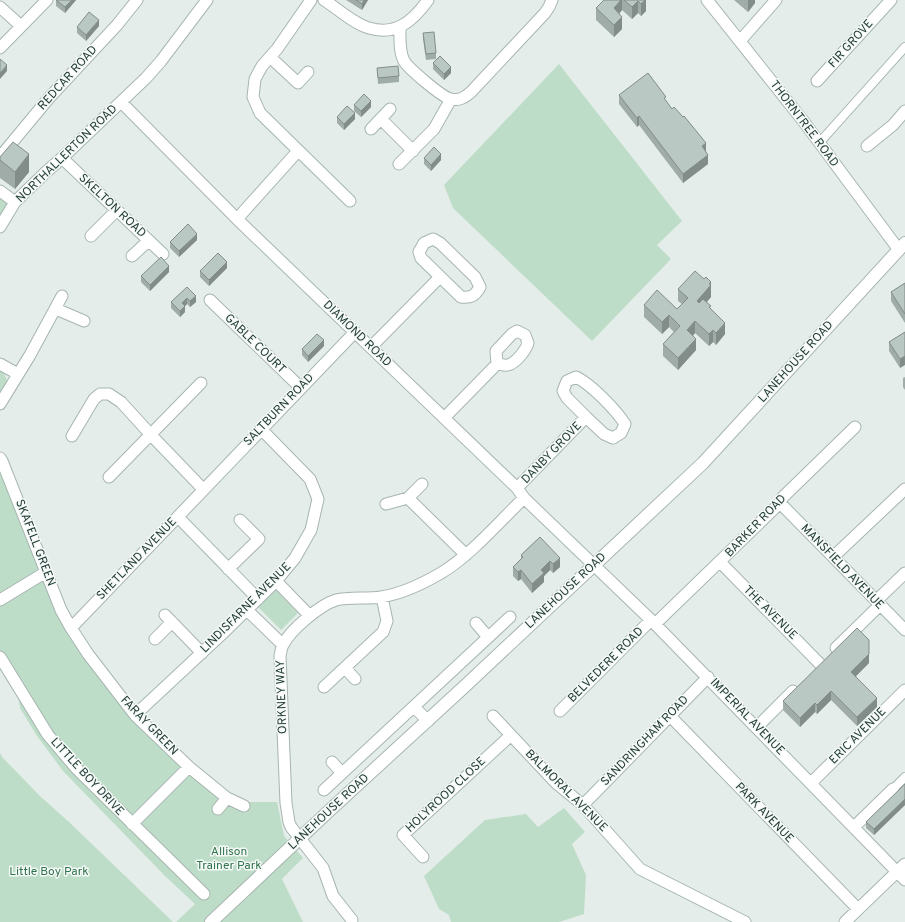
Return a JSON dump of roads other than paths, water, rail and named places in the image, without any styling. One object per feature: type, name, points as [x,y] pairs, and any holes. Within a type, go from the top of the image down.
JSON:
[{"type":"street","points":[[0,48],[47,0]]},
{"type":"street","name":"REDCAR ROAD","points":[[0,157],[49,98],[117,25],[137,0]]},
{"type":"street","points":[[121,102],[161,61],[207,0]]},
{"type":"street","points":[[311,0],[270,58],[262,66],[255,79],[253,96],[260,113],[350,201]]},
{"type":"street","points":[[324,0],[368,28],[383,30],[400,28],[413,18],[428,0]]},
{"type":"street","points":[[400,28],[401,47],[404,60],[409,68],[445,98],[458,100],[464,98],[471,92],[545,13],[552,0]]},
{"type":"street","name":"THORNTREE ROAD","points":[[707,0],[820,142],[903,251]]},
{"type":"street","points":[[740,41],[776,0]]},
{"type":"street","name":"FIR GROVE","points":[[817,81],[885,2]]},
{"type":"street","points":[[0,7],[21,26]]},
{"type":"street","points":[[820,142],[905,47]]},
{"type":"street","points":[[270,58],[298,83],[308,72]]},
{"type":"street","points":[[400,164],[434,129],[451,100]]},
{"type":"street","name":"NORTHALLERTON ROAD","points":[[0,227],[15,202],[121,102]]},
{"type":"street","name":"DIAMOND ROAD","points":[[121,102],[237,219],[595,565]]},
{"type":"street","points":[[371,129],[390,109]]},
{"type":"street","points":[[867,146],[893,125],[905,111]]},
{"type":"street","points":[[381,119],[413,151]]},
{"type":"street","points":[[237,219],[298,151]]},
{"type":"street","name":"SKELTON ROAD","points":[[62,158],[163,254]]},
{"type":"street","points":[[0,191],[15,202]]},
{"type":"street","points":[[91,236],[116,210]]},
{"type":"street","points":[[433,238],[475,277],[480,287],[476,294],[469,297],[461,297],[440,277],[421,258],[419,252],[424,243],[433,238]]},
{"type":"street","points":[[132,256],[145,244],[151,243]]},
{"type":"street","name":"LANEHOUSE ROAD","points":[[211,922],[703,463],[903,251]]},
{"type":"street","points":[[371,347],[440,277]]},
{"type":"street","points":[[0,404],[56,309],[62,296]]},
{"type":"street","name":"GABLE COURT","points":[[210,300],[301,388]]},
{"type":"street","points":[[56,309],[84,321]]},
{"type":"street","name":"SALTBURN ROAD","points":[[203,488],[355,332]]},
{"type":"street","points":[[0,364],[18,374]]},
{"type":"street","points":[[444,418],[497,364]]},
{"type":"street","name":"DANBY GROVE","points":[[576,377],[584,381],[620,416],[625,424],[622,433],[613,438],[604,434],[586,417],[567,398],[563,391],[567,381],[576,377]]},
{"type":"street","points":[[109,477],[201,383]]},
{"type":"street","points":[[72,436],[94,399],[100,394],[109,394],[122,402],[151,435],[203,488]]},
{"type":"street","name":"DANBY GROVE","points":[[466,555],[586,417]]},
{"type":"street","name":"BARKER ROAD","points":[[653,622],[720,562],[855,427]]},
{"type":"street","name":"LINDISFARNE AVENUE","points":[[135,715],[202,653],[276,581],[295,558],[311,530],[318,499],[310,479],[261,429]]},
{"type":"street","name":"SKAFELL GREEN","points":[[0,458],[61,610],[71,628]]},
{"type":"street","points":[[386,504],[408,498],[422,484]]},
{"type":"street","name":"SHETLAND AVENUE","points":[[71,628],[178,517],[203,488]]},
{"type":"street","points":[[833,557],[905,489]]},
{"type":"street","points":[[408,498],[466,555]]},
{"type":"street","name":"MANSFIELD AVENUE","points":[[780,503],[905,630]]},
{"type":"street","points":[[178,517],[258,599]]},
{"type":"street","points":[[228,569],[259,539],[240,520]]},
{"type":"street","name":"ORKNEY WAY","points":[[352,920],[333,896],[323,868],[291,827],[289,822],[286,802],[280,656],[283,645],[286,639],[309,615],[336,600],[382,597],[412,587],[441,573],[466,555]]},
{"type":"street","name":"THE AVENUE","points":[[720,562],[823,662],[878,603]]},
{"type":"street","name":"IMPERIAL AVENUE","points":[[595,565],[708,677],[905,880]]},
{"type":"street","points":[[0,600],[46,572]]},
{"type":"street","points":[[878,603],[905,573]]},
{"type":"street","points":[[276,581],[309,615]]},
{"type":"street","points":[[324,687],[383,632],[387,621],[382,597]]},
{"type":"street","points":[[246,610],[283,645]]},
{"type":"street","points":[[324,790],[510,617]]},
{"type":"street","points":[[155,639],[169,619],[202,653]]},
{"type":"street","name":"BELVEDERE ROAD","points":[[560,711],[653,622]]},
{"type":"street","points":[[476,623],[488,637]]},
{"type":"street","name":"FARAY GREEN","points":[[71,628],[88,654],[135,715],[189,767],[228,798],[244,806]]},
{"type":"street","name":"LITTLE BOY DRIVE","points":[[0,657],[36,716],[59,748],[76,768],[132,824],[195,879],[204,894]]},
{"type":"street","points":[[345,668],[355,679]]},
{"type":"street","name":"SANDRINGHAM ROAD","points":[[583,805],[708,677]]},
{"type":"street","points":[[757,727],[799,685]]},
{"type":"street","name":"ERIC AVENUE","points":[[811,783],[905,690]]},
{"type":"street","points":[[414,707],[428,721]]},
{"type":"street","name":"BALMORAL AVENUE","points":[[493,716],[556,783],[583,805],[640,869],[746,922]]},
{"type":"street","name":"PARK AVENUE","points":[[670,716],[858,909]]},
{"type":"street","name":"HOLYROOD CLOSE","points":[[423,856],[403,835],[511,735]]},
{"type":"street","points":[[332,762],[342,773]]},
{"type":"street","points":[[132,824],[189,767]]},
{"type":"street","points":[[854,827],[905,777]]},
{"type":"street","points":[[218,809],[228,798]]},
{"type":"street","points":[[845,922],[905,864]]},
{"type":"park label","name":"Allison Trainer Park","points":[[229,859]]},
{"type":"park label","name":"Little Boy Park","points":[[49,872]]}]
